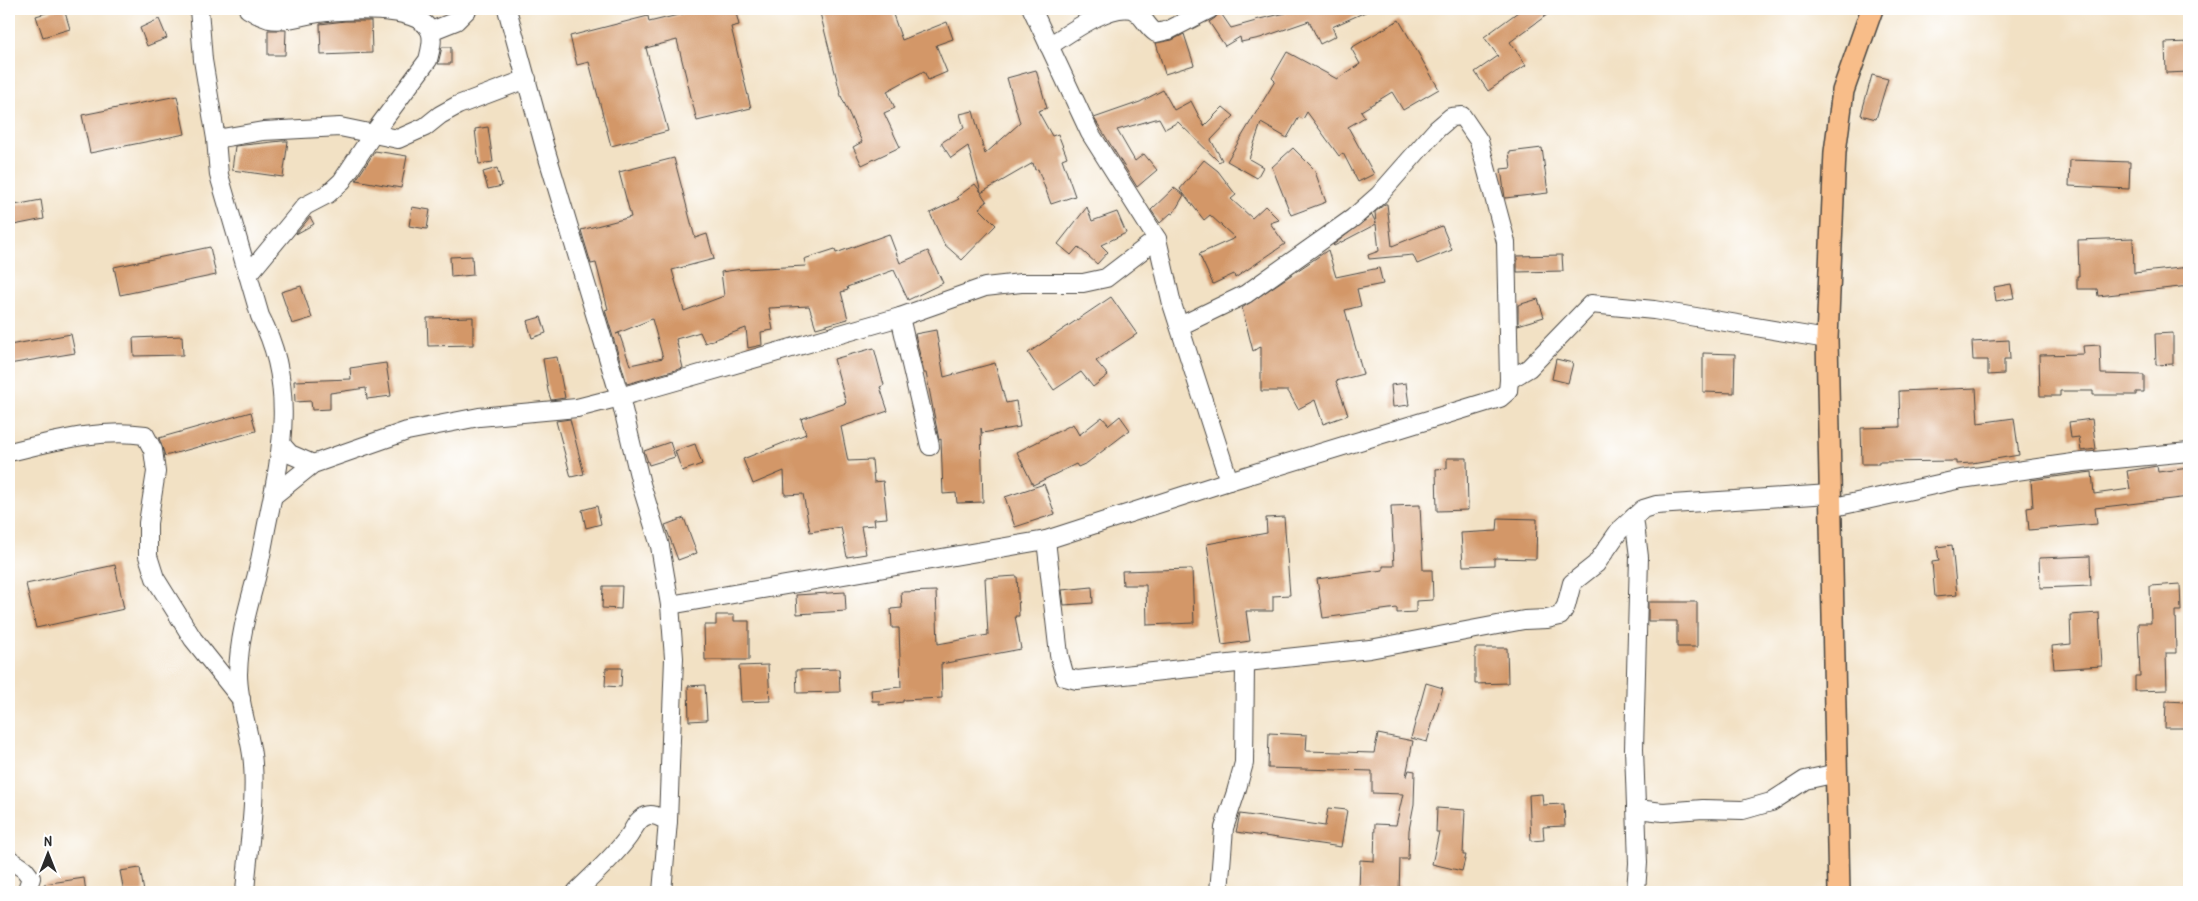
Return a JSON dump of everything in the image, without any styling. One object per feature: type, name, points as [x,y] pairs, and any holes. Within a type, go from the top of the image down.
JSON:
[{"type":"main road","points":[[1839,892],[1827,339],[1835,152],[1843,91],[1871,10]]},
{"type":"street","points":[[199,9],[203,60],[216,140],[219,175],[260,316],[271,335],[278,356],[283,408],[281,444],[273,496],[256,577],[241,635],[238,676],[251,742],[253,765],[245,892]]},
{"type":"street","points":[[248,9],[270,19],[320,13],[361,11],[411,15],[423,21],[431,31],[432,46],[428,60],[373,134],[342,181],[328,194],[305,206],[248,275]]},
{"type":"street","points":[[431,31],[456,21],[468,9]]},
{"type":"street","points":[[507,9],[545,148],[620,397],[641,484],[660,546],[670,605],[674,658],[668,821],[662,892]]},
{"type":"street","points":[[1032,9],[1090,134],[1158,239],[1172,304],[1229,481]]},
{"type":"street","points":[[1049,46],[1103,14],[1114,10],[1131,9],[1140,15],[1148,29],[1156,33],[1168,30],[1210,9]]},
{"type":"street","points":[[216,140],[263,131],[340,128],[398,139],[458,105],[527,79]]},
{"type":"street","points":[[670,605],[1046,540],[1229,481],[1500,398],[1508,391],[1509,380],[1506,242],[1479,141],[1462,116],[1451,117],[1437,129],[1379,194],[1353,218],[1246,294],[1180,326]]},
{"type":"street","points":[[273,496],[313,464],[407,431],[479,417],[577,408],[900,317],[985,287],[1022,283],[1083,283],[1106,278],[1158,239]]},
{"type":"street","points":[[1509,380],[1529,368],[1591,304],[1654,310],[1827,339]]},
{"type":"street","points":[[900,317],[930,446]]},
{"type":"street","points":[[9,452],[65,439],[104,434],[128,432],[145,435],[153,450],[156,472],[148,523],[148,556],[154,578],[193,639],[241,698]]},
{"type":"street","points":[[281,444],[290,454],[313,464]]},
{"type":"street","points":[[1046,540],[1060,655],[1065,677],[1077,680],[1245,664],[1370,649],[1524,620],[1547,619],[1560,616],[1566,606],[1572,583],[1596,564],[1619,530],[1643,509],[1656,505],[1830,501],[2073,463],[2189,452]]},
{"type":"street","points":[[1634,517],[1639,557],[1634,749],[1637,809],[1636,892]]},
{"type":"street","points":[[1219,892],[1224,828],[1244,763],[1245,664]]},
{"type":"street","points":[[1637,809],[1663,812],[1703,809],[1743,810],[1771,802],[1805,780],[1837,773]]},
{"type":"street","points":[[576,892],[610,858],[638,822],[646,815],[657,816],[668,821]]},
{"type":"street","points":[[9,860],[24,869],[31,878],[26,892]]},
{"type":"building","points":[[64,9],[70,29],[43,37],[36,16]]},
{"type":"building","points":[[703,9],[735,9],[739,25],[731,27],[751,108],[697,121],[677,40],[646,48],[668,131],[611,146],[589,62],[577,65],[570,36],[648,16],[649,22]]},
{"type":"building","points":[[819,9],[891,9],[902,40],[947,22],[953,39],[936,45],[947,72],[928,80],[924,71],[887,91],[895,108],[884,113],[900,147],[862,165],[853,147],[862,142],[841,96]]},
{"type":"building","points":[[1285,9],[1372,9],[1332,27],[1336,36],[1320,44],[1309,21],[1260,38],[1241,42],[1240,37],[1225,46],[1209,22],[1220,12],[1231,28],[1286,13]]},
{"type":"building","points":[[1522,9],[1555,9],[1510,42],[1526,65],[1488,91],[1475,72],[1498,56],[1484,37]]},
{"type":"building","points":[[159,19],[167,38],[147,46],[140,28]]},
{"type":"building","points":[[1399,20],[1439,89],[1403,110],[1392,92],[1361,111],[1365,117],[1348,127],[1374,174],[1358,182],[1343,153],[1339,156],[1307,112],[1303,119],[1299,117],[1287,138],[1261,123],[1249,159],[1263,167],[1257,178],[1227,161],[1275,81],[1272,78],[1287,52],[1337,79],[1360,64],[1351,48]]},
{"type":"building","points":[[345,21],[371,21],[372,53],[321,55],[320,24]]},
{"type":"building","points":[[268,30],[286,30],[285,55],[268,55]]},
{"type":"building","points":[[1184,34],[1194,65],[1165,74],[1156,43],[1172,40]]},
{"type":"building","points":[[2189,42],[2189,72],[2166,73],[2165,43]]},
{"type":"building","points":[[442,47],[451,47],[451,64],[438,64]]},
{"type":"building","points":[[1036,70],[1047,108],[1038,111],[1052,136],[1058,134],[1067,157],[1062,159],[1075,196],[1051,204],[1038,169],[1035,170],[1033,163],[981,193],[987,202],[979,208],[996,225],[962,260],[944,244],[930,213],[959,199],[957,197],[975,184],[981,192],[968,146],[951,158],[941,143],[964,128],[960,114],[973,111],[985,154],[1020,123],[1007,78]]},
{"type":"building","points":[[1872,75],[1888,79],[1876,119],[1861,115]]},
{"type":"building","points":[[1163,90],[1174,110],[1191,101],[1204,126],[1223,107],[1234,116],[1211,140],[1222,160],[1219,162],[1178,122],[1165,129],[1159,118],[1117,130],[1135,161],[1144,154],[1157,170],[1137,187],[1094,118],[1140,102]]},
{"type":"building","points":[[177,96],[185,134],[90,153],[82,115]]},
{"type":"building","points":[[488,127],[493,162],[479,164],[475,129]]},
{"type":"building","points":[[288,141],[283,177],[232,170],[235,146]]},
{"type":"building","points":[[1293,148],[1314,169],[1326,202],[1291,215],[1272,167]]},
{"type":"building","points":[[1542,148],[1548,193],[1505,198],[1501,169],[1511,168],[1509,152]]},
{"type":"building","points":[[375,151],[407,156],[401,188],[356,180]]},
{"type":"building","points":[[674,158],[695,238],[707,234],[714,259],[672,270],[684,311],[724,296],[721,272],[806,266],[804,259],[835,249],[836,253],[889,234],[900,263],[928,251],[943,283],[908,300],[894,270],[847,287],[848,290],[841,292],[848,319],[816,328],[809,306],[769,308],[773,330],[761,332],[762,345],[748,348],[746,328],[705,343],[700,332],[676,339],[683,368],[627,384],[605,310],[608,309],[596,263],[591,264],[581,230],[631,217],[619,172]],"holes":[[[652,319],[663,358],[630,365],[619,333],[616,334]]]},
{"type":"building","points":[[1204,160],[1218,171],[1236,195],[1231,199],[1252,218],[1265,206],[1279,220],[1270,223],[1285,244],[1235,278],[1234,274],[1213,284],[1199,254],[1235,238],[1210,215],[1204,220],[1180,189]]},
{"type":"building","points":[[2070,160],[2130,162],[2129,189],[2069,186]]},
{"type":"building","points":[[497,168],[502,186],[488,189],[483,172]]},
{"type":"building","points":[[1174,188],[1184,195],[1173,214],[1171,213],[1160,223],[1151,210]]},
{"type":"building","points":[[41,200],[44,219],[9,226],[9,206]]},
{"type":"building","points":[[1387,204],[1392,246],[1442,226],[1452,250],[1417,264],[1413,255],[1369,259],[1368,255],[1379,251],[1376,224],[1333,245],[1372,215],[1376,223],[1375,212]]},
{"type":"building","points":[[412,207],[430,210],[427,229],[409,226]]},
{"type":"building","points":[[1087,207],[1092,221],[1117,212],[1126,233],[1101,245],[1108,252],[1097,264],[1078,247],[1071,255],[1058,244]]},
{"type":"building","points":[[310,217],[314,224],[296,234]]},
{"type":"building","points":[[2133,238],[2134,273],[2189,267],[2189,286],[2098,296],[2097,289],[2077,289],[2077,276],[2079,276],[2078,240]]},
{"type":"building","points":[[210,247],[216,275],[120,295],[114,267]]},
{"type":"building","points":[[1328,250],[1336,277],[1379,268],[1383,284],[1357,289],[1361,306],[1345,310],[1363,374],[1336,381],[1348,415],[1323,424],[1315,400],[1298,409],[1288,391],[1261,391],[1261,346],[1253,351],[1242,308]]},
{"type":"building","points":[[1562,255],[1563,271],[1517,272],[1517,256]]},
{"type":"building","points":[[472,256],[473,275],[451,277],[450,257]]},
{"type":"building","points":[[2011,284],[2014,298],[1996,301],[1994,287]]},
{"type":"building","points":[[301,286],[312,318],[292,324],[281,292]]},
{"type":"building","points":[[1111,297],[1137,334],[1096,361],[1108,375],[1093,387],[1081,372],[1054,390],[1028,353]]},
{"type":"building","points":[[1538,299],[1544,317],[1518,325],[1518,305]]},
{"type":"building","points":[[473,317],[473,345],[428,346],[427,318]]},
{"type":"building","points":[[541,317],[546,333],[532,338],[527,321]]},
{"type":"building","points":[[936,330],[944,377],[995,363],[1006,403],[1016,401],[1020,427],[982,433],[981,428],[983,502],[957,503],[956,493],[943,494],[941,439],[939,440],[926,373],[924,373],[915,334]]},
{"type":"building","points":[[2173,333],[2173,364],[2156,365],[2155,334]]},
{"type":"building","points":[[71,334],[75,353],[9,364],[9,345]]},
{"type":"building","points":[[182,336],[183,355],[134,356],[133,338]]},
{"type":"building","points":[[2009,340],[2010,359],[2004,359],[2004,374],[1988,375],[1988,360],[1973,360],[1972,342]]},
{"type":"building","points":[[2100,345],[2101,374],[2144,375],[2144,392],[2136,392],[2136,395],[2093,395],[2093,391],[2060,391],[2060,396],[2040,396],[2039,355],[2084,354],[2083,346]]},
{"type":"building","points":[[874,348],[884,385],[880,387],[888,411],[841,427],[848,461],[872,460],[874,482],[883,481],[887,518],[874,519],[875,525],[861,526],[866,554],[847,557],[841,527],[810,532],[803,494],[785,495],[784,471],[753,484],[743,459],[806,434],[801,419],[846,403],[834,359]]},
{"type":"building","points":[[1703,353],[1735,354],[1734,393],[1703,392]]},
{"type":"building","points":[[557,357],[565,398],[551,400],[543,359]]},
{"type":"building","points":[[1556,359],[1573,363],[1568,383],[1552,379]]},
{"type":"building","points":[[386,363],[391,396],[367,399],[366,388],[330,393],[330,409],[312,410],[311,401],[295,402],[294,381],[351,379],[350,368]]},
{"type":"building","points":[[1406,383],[1409,405],[1393,407],[1391,385]]},
{"type":"building","points":[[1976,388],[1978,423],[2014,418],[2019,455],[1956,464],[1956,461],[1862,464],[1861,428],[1900,427],[1899,391]]},
{"type":"building","points":[[251,412],[256,431],[165,456],[159,438]]},
{"type":"building","points":[[1120,416],[1130,430],[1087,463],[1078,467],[1076,464],[1033,485],[1017,452],[1073,424],[1079,435],[1102,417],[1109,425]]},
{"type":"building","points":[[570,419],[584,474],[571,477],[556,421]]},
{"type":"building","points":[[2092,419],[2096,449],[2081,451],[2079,437],[2071,438],[2069,422]]},
{"type":"building","points":[[670,442],[675,457],[649,465],[644,451]]},
{"type":"building","points":[[695,444],[702,464],[682,471],[675,451]]},
{"type":"building","points":[[1447,458],[1467,458],[1468,510],[1437,511],[1436,469],[1447,468]]},
{"type":"building","points":[[2157,466],[2158,472],[2189,468],[2189,497],[2095,508],[2097,524],[2029,530],[2027,508],[2033,507],[2031,480],[2092,472],[2094,494],[2130,489],[2127,471]]},
{"type":"building","points":[[1044,484],[1055,514],[1015,527],[1005,497]]},
{"type":"building","points":[[1420,505],[1423,570],[1432,570],[1433,600],[1416,601],[1416,612],[1397,613],[1397,608],[1323,618],[1317,579],[1383,570],[1383,566],[1394,566],[1391,506]]},
{"type":"building","points":[[597,506],[601,524],[586,528],[582,510]]},
{"type":"building","points":[[1284,517],[1290,595],[1273,596],[1273,611],[1246,611],[1250,641],[1222,645],[1207,544],[1267,533],[1266,518]]},
{"type":"building","points":[[684,518],[697,553],[678,560],[665,525]]},
{"type":"building","points":[[1498,518],[1537,519],[1536,559],[1494,558],[1494,565],[1463,566],[1461,533],[1497,531]]},
{"type":"building","points":[[1952,545],[1957,595],[1935,597],[1932,562],[1939,561],[1937,547]]},
{"type":"building","points":[[2090,556],[2091,586],[2040,588],[2039,558]]},
{"type":"building","points":[[115,565],[124,609],[36,628],[26,584]]},
{"type":"building","points":[[1192,569],[1194,623],[1147,625],[1146,585],[1123,585],[1122,571]]},
{"type":"building","points":[[1017,576],[1019,616],[1015,616],[1021,649],[941,664],[942,698],[903,700],[903,702],[879,705],[879,701],[872,701],[871,690],[901,687],[899,628],[892,628],[891,609],[902,608],[901,592],[936,591],[938,644],[988,635],[985,578]]},
{"type":"building","points":[[2180,584],[2181,611],[2175,611],[2176,653],[2166,653],[2167,690],[2135,691],[2135,676],[2140,676],[2138,623],[2151,623],[2150,586]]},
{"type":"building","points":[[603,586],[622,586],[621,609],[602,608]]},
{"type":"building","points":[[1092,587],[1093,603],[1064,605],[1062,590]]},
{"type":"building","points":[[845,592],[846,611],[797,614],[796,595]]},
{"type":"building","points":[[1648,602],[1697,602],[1697,647],[1677,647],[1677,621],[1648,621]]},
{"type":"building","points":[[2099,613],[2102,666],[2054,669],[2052,646],[2071,644],[2070,615]]},
{"type":"building","points":[[716,615],[734,615],[734,621],[749,621],[749,660],[705,660],[704,625],[716,625]]},
{"type":"building","points":[[1475,648],[1507,648],[1508,683],[1475,684]]},
{"type":"building","points":[[768,665],[770,701],[741,702],[739,666]]},
{"type":"building","points":[[606,668],[622,668],[621,687],[605,686]]},
{"type":"building","points":[[839,669],[840,692],[797,693],[796,670]]},
{"type":"building","points":[[1426,683],[1443,688],[1427,742],[1411,738]]},
{"type":"building","points":[[705,685],[707,720],[689,721],[688,686]]},
{"type":"building","points":[[2166,701],[2185,702],[2185,728],[2165,728]]},
{"type":"building","points":[[1269,733],[1307,735],[1306,751],[1374,753],[1378,734],[1413,741],[1406,776],[1409,770],[1415,771],[1414,804],[1409,830],[1408,859],[1400,859],[1399,892],[1359,892],[1360,860],[1374,861],[1375,824],[1396,825],[1403,794],[1372,793],[1372,771],[1268,768]]},
{"type":"building","points":[[1542,794],[1543,805],[1564,804],[1565,826],[1543,827],[1544,840],[1531,841],[1529,795]]},
{"type":"building","points":[[1328,808],[1347,810],[1341,847],[1236,832],[1240,814],[1325,826]]},
{"type":"building","points":[[1437,808],[1465,810],[1463,855],[1466,855],[1462,871],[1432,864],[1439,832],[1436,832]]},
{"type":"building","points":[[140,868],[144,892],[124,892],[120,871]]},
{"type":"building","points":[[84,878],[86,892],[44,892],[44,884]]}]
